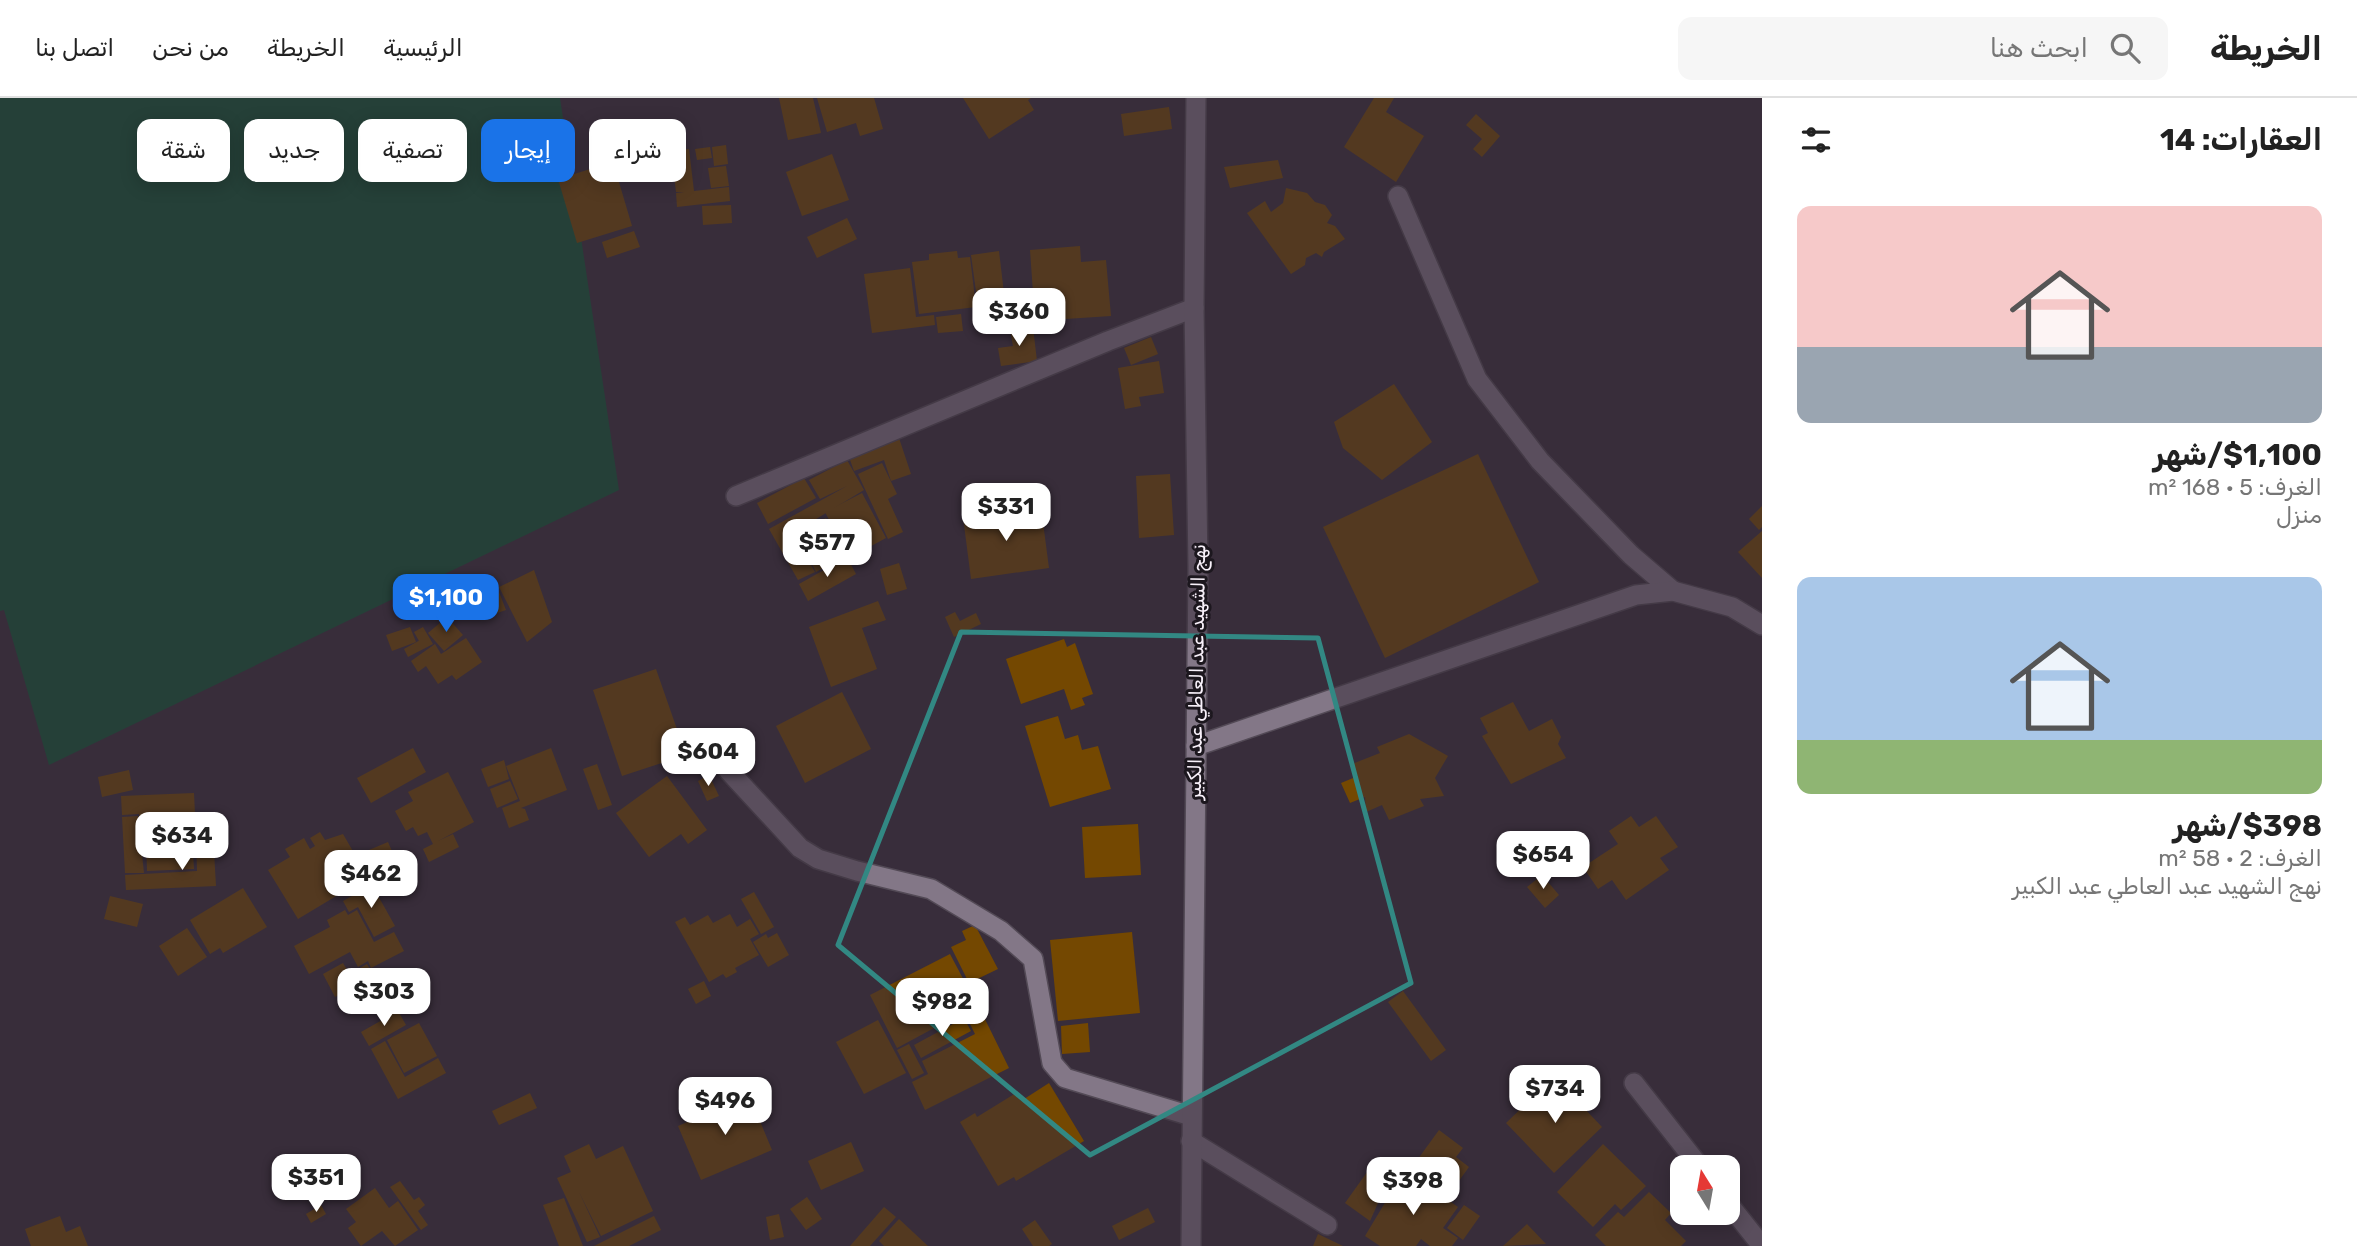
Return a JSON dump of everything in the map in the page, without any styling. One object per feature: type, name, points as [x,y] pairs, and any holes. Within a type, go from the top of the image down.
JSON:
[{"type":"street","name":"نهج الشهيد عبد العاطي عبد الكبير","points":[[1191,1246],[1198,567],[1194,308],[1196,98]]},
{"type":"street","points":[[1398,197],[1477,379],[1541,461],[1631,555],[1673,591]]},
{"type":"street","points":[[736,496],[1194,308]]},
{"type":"street","points":[[1196,746],[1636,595],[1673,591],[1732,607],[1762,625]]},
{"type":"street","points":[[728,770],[800,848],[818,859],[930,889],[1001,931],[1028,951],[1034,959],[1052,1062],[1065,1078],[1191,1116]]},
{"type":"street","points":[[1634,1083],[1691,1155]]},
{"type":"street","points":[[1191,1141],[1327,1225]]},
{"type":"street","points":[[1740,1218],[1762,1246]]},
{"type":"highlighted area","points":[[961,632],[1318,638],[1411,983],[1090,1155],[838,945]]},
{"type":"green space","points":[[0,98],[560,98],[563,119],[481,119],[481,182],[573,182],[619,490],[49,765],[4,610],[0,611]]},
{"type":"building","points":[[779,98],[813,98],[821,133],[788,140]]},
{"type":"building","points":[[817,98],[874,98],[883,129],[860,136],[856,123],[827,132]]},
{"type":"building","points":[[963,98],[1031,98],[1028,100],[1034,110],[989,139]]},
{"type":"building","points":[[1374,98],[1394,98],[1386,112],[1424,136],[1396,182],[1344,147]]},
{"type":"building","points":[[1169,107],[1172,129],[1124,136],[1121,114]]},
{"type":"building","points":[[1476,114],[1500,136],[1482,157],[1473,149],[1482,139],[1466,125]]},
{"type":"building","points":[[726,145],[728,164],[714,166],[712,147]]},
{"type":"building","points":[[710,147],[712,158],[697,160],[695,149]]},
{"type":"building","points":[[686,149],[689,149],[694,191],[729,187],[730,201],[677,207],[676,193],[684,192],[676,192],[675,182],[686,182]]},
{"type":"building","points":[[832,154],[849,200],[802,216],[786,172]]},
{"type":"building","points":[[1278,160],[1283,178],[1230,188],[1224,167]]},
{"type":"building","points":[[726,166],[729,186],[711,188],[708,168]]},
{"type":"building","points":[[589,169],[589,182],[619,182],[632,226],[577,243],[559,182],[575,182],[575,174]]},
{"type":"building","points":[[1286,188],[1307,193],[1315,202],[1325,205],[1332,215],[1327,223],[1335,226],[1345,239],[1324,252],[1322,257],[1316,253],[1306,258],[1305,265],[1291,274],[1247,213],[1265,201],[1271,212],[1283,203]]},
{"type":"building","points":[[731,205],[732,223],[703,225],[702,206]]},
{"type":"building","points":[[847,218],[857,239],[817,258],[807,237]]},
{"type":"building","points":[[634,231],[640,247],[607,258],[602,242]]},
{"type":"building","points":[[1080,246],[1081,262],[1106,260],[1111,316],[1035,321],[1030,250]]},
{"type":"building","points":[[957,251],[958,258],[970,257],[976,307],[919,314],[912,262],[929,260],[929,254]]},
{"type":"building","points":[[999,251],[1006,310],[979,313],[971,255]]},
{"type":"building","points":[[910,268],[916,317],[934,315],[935,325],[872,333],[864,274]]},
{"type":"building","points":[[961,314],[963,331],[938,333],[936,317]]},
{"type":"building","points":[[1033,327],[1037,361],[1001,366],[998,348],[1013,346],[1010,330]]},
{"type":"building","points":[[1151,337],[1158,354],[1131,365],[1124,348]]},
{"type":"building","points":[[1159,361],[1164,393],[1139,397],[1141,406],[1125,409],[1118,368]]},
{"type":"building","points":[[1394,384],[1432,442],[1382,480],[1343,448],[1334,422]]},
{"type":"building","points":[[899,438],[911,474],[891,481],[884,460],[854,471],[849,457]]},
{"type":"building","points":[[1478,454],[1539,582],[1385,658],[1323,527]]},
{"type":"building","points":[[847,460],[864,490],[793,533],[815,572],[798,580],[769,529],[847,486],[820,499],[809,480]]},
{"type":"building","points":[[882,463],[897,494],[888,499],[903,532],[888,539],[858,474]]},
{"type":"building","points":[[1170,474],[1174,535],[1139,538],[1136,476]]},
{"type":"building","points":[[804,478],[816,498],[768,524],[757,503]]},
{"type":"building","points":[[862,493],[886,538],[849,558],[825,512]]},
{"type":"building","points":[[1762,506],[1762,527],[1759,530],[1749,519]]},
{"type":"building","points":[[1041,507],[1049,568],[971,579],[963,517]]},
{"type":"building","points":[[826,518],[846,555],[816,572],[796,534]]},
{"type":"building","points":[[1762,531],[1762,578],[1738,552]]},
{"type":"building","points":[[847,557],[856,574],[808,601],[799,584]]},
{"type":"building","points":[[899,563],[907,589],[887,595],[880,569]]},
{"type":"building","points":[[534,570],[552,622],[527,642],[499,587]]},
{"type":"building","points":[[497,587],[506,610],[477,620],[468,598]]},
{"type":"building","points":[[878,601],[886,620],[862,628],[877,669],[831,687],[809,627]]},
{"type":"building","points":[[955,612],[960,621],[976,613],[981,624],[954,637],[945,617]]},
{"type":"building","points":[[447,617],[463,635],[444,651],[428,633]]},
{"type":"building","points":[[410,627],[416,642],[392,651],[386,635]]},
{"type":"building","points":[[423,627],[433,644],[408,657],[404,649],[419,641],[414,632]]},
{"type":"building","points":[[466,638],[482,662],[456,680],[452,675],[438,684],[426,666],[418,672],[411,661],[435,644],[441,654]]},
{"type":"building","points":[[1064,639],[1067,647],[1075,643],[1093,694],[1082,698],[1085,705],[1071,710],[1064,689],[1021,704],[1006,659]]},
{"type":"building","points":[[656,669],[686,755],[622,776],[593,690]]},
{"type":"building","points":[[842,692],[871,749],[805,783],[776,726]]},
{"type":"building","points":[[1513,702],[1529,731],[1552,719],[1561,737],[1558,744],[1566,758],[1511,784],[1482,736],[1488,733],[1480,718]]},
{"type":"building","points":[[1058,716],[1065,739],[1078,735],[1082,750],[1098,746],[1111,789],[1050,807],[1025,726]]},
{"type":"building","points":[[1409,734],[1448,756],[1435,778],[1444,796],[1420,799],[1424,806],[1389,820],[1382,805],[1366,812],[1365,797],[1350,803],[1341,783],[1358,776],[1352,764],[1380,753],[1377,747]]},
{"type":"building","points":[[413,748],[426,772],[371,803],[357,778]]},
{"type":"building","points":[[551,748],[567,790],[521,808],[525,809],[529,820],[509,828],[502,808],[520,801],[506,766]]},
{"type":"building","points":[[504,760],[509,779],[488,787],[481,769]]},
{"type":"building","points":[[597,764],[612,805],[598,810],[583,769]]},
{"type":"building","points":[[129,770],[133,790],[102,797],[98,777]]},
{"type":"building","points":[[448,772],[474,822],[438,841],[453,834],[459,847],[429,862],[423,849],[433,844],[427,832],[418,836],[413,827],[406,831],[395,811],[413,801],[408,792]]},
{"type":"building","points":[[709,775],[719,796],[707,801],[698,781]]},
{"type":"building","points":[[667,776],[707,830],[688,844],[681,834],[649,857],[616,813]]},
{"type":"building","points":[[510,781],[518,799],[497,808],[490,789]]},
{"type":"building","points":[[194,793],[196,835],[140,837],[139,814],[122,815],[121,796]]},
{"type":"building","points":[[138,816],[144,873],[125,873],[122,817]]},
{"type":"building","points":[[1631,816],[1639,827],[1656,816],[1678,847],[1660,858],[1669,870],[1626,900],[1612,880],[1598,889],[1583,867],[1618,844],[1609,831]]},
{"type":"building","points":[[1138,824],[1141,875],[1085,878],[1082,827]]},
{"type":"building","points":[[320,832],[325,840],[343,834],[368,877],[298,919],[268,870],[290,857],[285,849],[304,838],[310,849],[315,846],[310,838]]},
{"type":"building","points":[[213,834],[216,886],[126,890],[125,875],[197,871],[196,835]]},
{"type":"building","points":[[192,837],[194,869],[147,871],[146,839]]},
{"type":"building","points":[[388,842],[402,874],[384,882],[369,850]]},
{"type":"building","points":[[1542,875],[1559,895],[1545,908],[1527,887]]},
{"type":"building","points":[[372,885],[395,926],[374,937],[358,907],[349,912],[343,901]]},
{"type":"building","points":[[243,888],[267,927],[223,953],[220,948],[210,954],[190,920]]},
{"type":"building","points":[[754,892],[774,927],[761,934],[741,899]]},
{"type":"building","points":[[110,896],[143,904],[137,927],[104,919]]},
{"type":"building","points":[[345,910],[348,915],[357,910],[374,942],[394,932],[404,951],[371,968],[368,961],[358,967],[350,952],[309,974],[294,946],[330,927],[327,920]]},
{"type":"building","points":[[730,914],[737,927],[750,919],[759,934],[750,939],[759,955],[735,968],[737,972],[726,978],[723,974],[709,982],[675,922],[685,917],[690,925],[708,915],[713,923]]},
{"type":"building","points":[[975,925],[998,969],[969,983],[951,947],[966,940],[962,931]]},
{"type":"building","points":[[187,928],[207,957],[178,976],[159,946]]},
{"type":"building","points":[[1132,932],[1140,1013],[1058,1021],[1050,940]]},
{"type":"building","points":[[777,933],[789,955],[768,967],[753,942],[766,934],[768,938]]},
{"type":"building","points":[[950,954],[977,1005],[897,1048],[870,995]]},
{"type":"building","points":[[343,963],[356,985],[335,997],[323,974]]},
{"type":"building","points":[[367,964],[373,974],[356,983],[351,973]]},
{"type":"building","points":[[704,981],[711,996],[696,1004],[688,989]]},
{"type":"building","points":[[1403,991],[1446,1050],[1431,1061],[1388,1002]]},
{"type":"building","points":[[398,1011],[406,1025],[369,1046],[361,1032]]},
{"type":"building","points":[[981,1011],[1009,1068],[925,1110],[912,1082],[928,1074],[922,1061],[975,1034],[967,1018]]},
{"type":"building","points":[[964,1018],[971,1031],[921,1058],[914,1045]]},
{"type":"building","points":[[878,1020],[906,1073],[864,1094],[836,1042]]},
{"type":"building","points":[[419,1023],[437,1056],[404,1073],[387,1040]]},
{"type":"building","points":[[1088,1023],[1090,1052],[1062,1054],[1061,1026]]},
{"type":"building","points":[[385,1041],[405,1077],[438,1058],[446,1073],[398,1099],[371,1049]]},
{"type":"building","points":[[909,1044],[924,1073],[912,1079],[897,1050]]},
{"type":"building","points":[[1564,1078],[1588,1102],[1583,1107],[1602,1127],[1554,1173],[1506,1123],[1533,1097],[1538,1103]]},
{"type":"building","points":[[1049,1083],[1084,1141],[1016,1181],[1014,1177],[998,1186],[960,1122],[975,1113],[977,1117],[1016,1093],[1021,1101]]},
{"type":"building","points":[[747,1090],[772,1150],[701,1180],[678,1126],[734,1102],[733,1096]]},
{"type":"building","points":[[530,1093],[537,1108],[499,1125],[492,1111]]},
{"type":"building","points":[[1439,1130],[1463,1148],[1456,1157],[1469,1167],[1453,1189],[1415,1163]]},
{"type":"building","points":[[851,1142],[864,1171],[821,1190],[808,1161]]},
{"type":"building","points":[[589,1144],[596,1159],[623,1146],[653,1211],[601,1236],[579,1192],[600,1237],[587,1242],[557,1178],[571,1172],[564,1156]]},
{"type":"building","points":[[1603,1144],[1646,1186],[1621,1210],[1615,1204],[1593,1227],[1557,1192]]},
{"type":"building","points":[[1370,1168],[1387,1183],[1370,1221],[1345,1203]]},
{"type":"building","points":[[1409,1173],[1458,1207],[1443,1228],[1458,1238],[1452,1246],[1430,1246],[1421,1239],[1416,1246],[1380,1246],[1365,1236],[1395,1186]]},
{"type":"building","points":[[400,1181],[414,1200],[419,1197],[425,1205],[418,1211],[428,1225],[421,1230],[390,1187]]},
{"type":"building","points":[[375,1188],[389,1208],[398,1201],[418,1230],[395,1246],[382,1231],[361,1246],[348,1228],[356,1222],[346,1209]]},
{"type":"building","points":[[1649,1192],[1670,1212],[1665,1220],[1686,1241],[1681,1246],[1606,1246],[1595,1235],[1618,1212],[1624,1217]]},
{"type":"building","points":[[807,1197],[822,1219],[806,1230],[790,1209]]},
{"type":"building","points":[[564,1198],[583,1246],[559,1246],[543,1205]]},
{"type":"building","points":[[321,1205],[326,1214],[311,1223],[306,1214]]},
{"type":"building","points":[[1464,1205],[1480,1216],[1463,1240],[1447,1228]]},
{"type":"building","points":[[884,1207],[896,1217],[870,1246],[850,1246]]},
{"type":"building","points":[[1148,1208],[1155,1222],[1119,1240],[1112,1226]]},
{"type":"building","points":[[779,1214],[784,1237],[770,1240],[766,1217]]},
{"type":"building","points":[[60,1216],[66,1232],[80,1226],[88,1246],[31,1246],[25,1229]]},
{"type":"building","points":[[654,1216],[661,1230],[629,1246],[594,1246]]},
{"type":"building","points":[[899,1219],[928,1246],[884,1246],[879,1241]]},
{"type":"building","points":[[1035,1220],[1052,1244],[1049,1246],[1033,1246],[1022,1229]]},
{"type":"building","points":[[1527,1224],[1546,1244],[1503,1246]]},
{"type":"building","points":[[1318,1234],[1343,1246],[1313,1246]]}]
